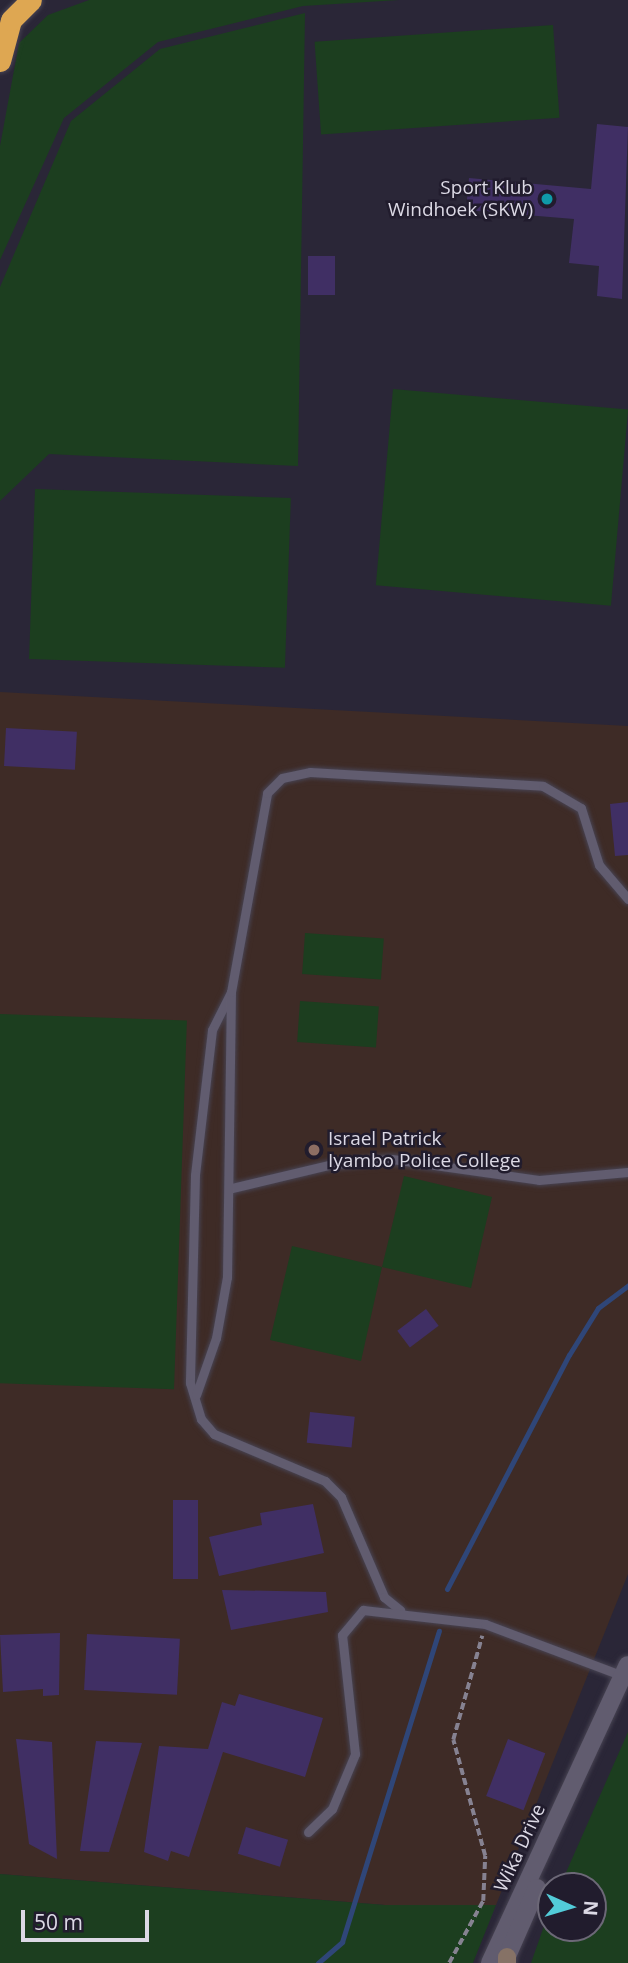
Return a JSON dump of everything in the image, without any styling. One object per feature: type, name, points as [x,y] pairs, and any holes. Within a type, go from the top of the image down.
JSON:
[{"type":"highway","points":[[0,61],[11,20],[31,0]]},
{"type":"street","name":"Wika Drive","points":[[490,1963],[626,1670]]},
{"type":"street","name":"Wika Drive","points":[[506,1961],[589,1751]]},
{"type":"lane","points":[[196,1395],[216,1338],[227,1277],[232,1188],[231,992],[261,810],[267,793],[295,773],[543,786],[581,808],[599,864],[628,899]]},
{"type":"lane","points":[[231,992],[212,1030],[195,1175],[190,1343],[201,1419],[214,1434],[325,1481],[341,1497],[384,1597],[400,1610]]},
{"type":"lane","points":[[232,1188],[333,1164],[392,1159],[539,1180],[628,1172]]},
{"type":"lane","points":[[308,1832],[340,1797],[355,1754],[342,1635],[363,1610],[400,1610],[485,1624],[626,1670]]},
{"type":"path","points":[[449,1963],[483,1901],[485,1856],[453,1740],[485,1624]]},
{"type":"shaded area","name":"Israel Patrick Iyambo Police College","points":[[0,692],[628,726],[628,1574],[496,1905],[385,1905],[0,1874]]},
{"type":"green space","points":[[89,0],[399,0],[303,6],[158,42],[64,118],[0,260],[0,146],[19,43],[48,15]]},
{"type":"green space","points":[[305,13],[298,466],[49,454],[0,501],[0,287],[71,121],[160,49]]},
{"type":"green space","points":[[553,25],[559,118],[321,134],[315,42]]},
{"type":"green space","points":[[393,389],[628,410],[611,606],[376,585]]},
{"type":"green space","points":[[35,489],[291,498],[285,668],[29,659]]},
{"type":"green space","points":[[305,933],[384,939],[381,979],[302,974]]},
{"type":"green space","points":[[300,1001],[379,1007],[376,1047],[297,1042]]},
{"type":"green space","points":[[0,1014],[187,1021],[174,1389],[0,1383]]},
{"type":"green space","points":[[404,1176],[492,1197],[471,1288],[382,1267]]},
{"type":"green space","points":[[292,1246],[382,1267],[361,1361],[270,1340]]},
{"type":"green space","points":[[628,1732],[628,1963],[531,1963],[538,1942],[607,1942],[607,1872],[566,1872]]},
{"type":"green space","points":[[0,1874],[385,1905],[496,1905],[473,1963],[0,1963]]},
{"type":"building","name":"Sport Klub Windhoek (SKW)","points":[[597,124],[628,127],[622,299],[597,296],[599,266],[569,263],[574,219],[466,210],[469,178],[591,189]]},
{"type":"building","points":[[308,256],[335,256],[335,295],[308,295]]},
{"type":"building","points":[[6,728],[77,732],[75,770],[4,766]]},
{"type":"building","points":[[628,802],[628,855],[615,856],[610,804]]},
{"type":"building","points":[[426,1309],[439,1326],[410,1347],[397,1331]]},
{"type":"building","points":[[310,1412],[355,1417],[352,1448],[307,1443]]},
{"type":"building","points":[[173,1500],[198,1500],[198,1579],[173,1579]]},
{"type":"building","points":[[313,1504],[324,1553],[219,1576],[209,1537],[262,1525],[260,1513]]},
{"type":"building","points":[[222,1590],[326,1592],[328,1612],[231,1630]]},
{"type":"building","points":[[60,1633],[59,1695],[43,1696],[43,1689],[3,1692],[0,1635]]},
{"type":"building","points":[[87,1634],[180,1639],[177,1695],[84,1690]]},
{"type":"building","points":[[239,1694],[323,1718],[305,1777],[223,1752],[189,1857],[171,1851],[168,1861],[144,1852],[159,1746],[208,1749],[222,1702],[235,1706]]},
{"type":"building","points":[[16,1739],[52,1742],[57,1859],[29,1844]]},
{"type":"building","points":[[508,1739],[545,1753],[523,1810],[486,1796]]},
{"type":"building","points":[[96,1741],[142,1743],[109,1852],[80,1851]]},
{"type":"building","points":[[246,1827],[288,1840],[280,1867],[238,1854]]},
{"type":"waterway","points":[[447,1589],[569,1355],[598,1308],[628,1285]]},
{"type":"waterway","points":[[318,1963],[342,1942],[439,1631]]},
{"type":"place","name":"Sport Klub Windhoek (SKW)","points":[[547,199]]},
{"type":"place","name":"Israel Patrick Iyambo Police College","points":[[314,1150]]}]
